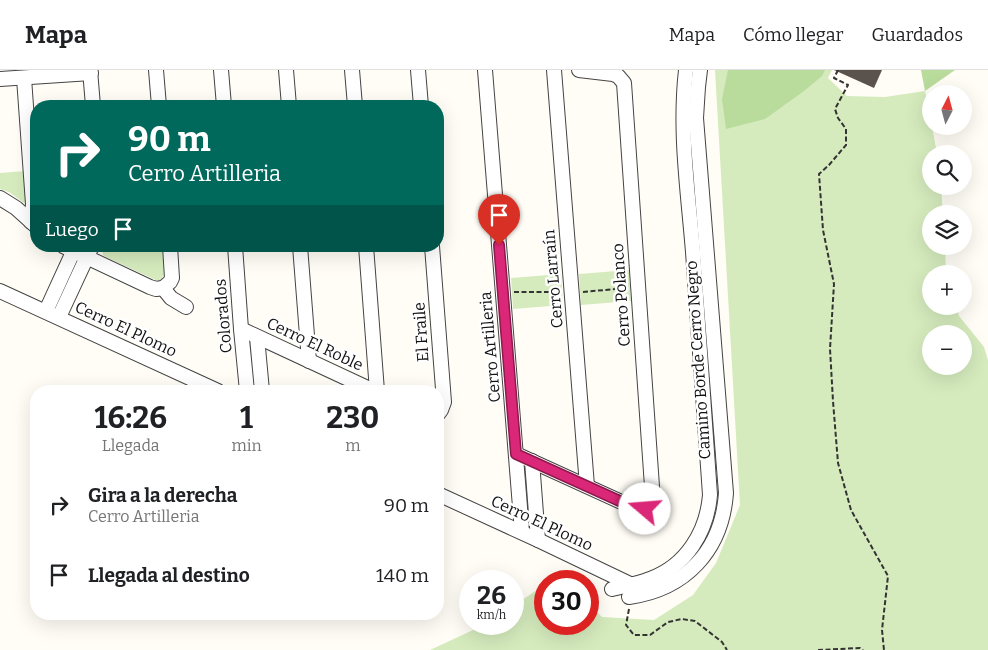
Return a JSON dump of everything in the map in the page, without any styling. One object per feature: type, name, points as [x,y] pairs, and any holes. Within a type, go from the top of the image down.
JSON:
[{"type":"street","points":[[156,70],[158,100]]},
{"type":"street","points":[[221,70],[224,100]]},
{"type":"street","points":[[286,70],[288,100]]},
{"type":"street","points":[[352,70],[354,100]]},
{"type":"street","points":[[418,70],[420,100]]},
{"type":"street","name":"Cerro Artilleria","points":[[486,70],[522,532]]},
{"type":"street","name":"Cerro Larraín","points":[[554,70],[587,486]]},
{"type":"street","name":"Cerro Polanco","points":[[579,70],[613,74],[621,78],[624,87],[654,498],[648,509],[642,510],[587,486]]},
{"type":"street","name":"Camino Borde Cerro Negro","points":[[633,592],[651,579],[670,569],[694,546],[704,527],[709,506],[710,495],[698,319],[684,154],[683,114],[686,70]]},
{"type":"street","name":"Camino Borde Cerro Negro","points":[[612,589],[633,592],[655,591],[670,585],[683,576],[695,566],[715,538],[720,527],[725,504],[726,493],[722,439],[696,118],[700,70]]},
{"type":"street","points":[[0,79],[91,72],[93,100]]},
{"type":"street","points":[[24,78],[30,162]]},
{"type":"street","points":[[0,198],[16,208],[30,220]]},
{"type":"street","points":[[46,311],[67,252]]},
{"type":"street","points":[[59,317],[90,252],[156,289],[163,288],[172,278],[170,252]]},
{"type":"street","name":"Colorados","points":[[235,252],[244,385]]},
{"type":"street","points":[[300,252],[309,361]]},
{"type":"street","points":[[366,252],[376,385]]},
{"type":"street","name":"El Fraile","points":[[432,252],[443,385]]},
{"type":"street","name":"Cerro El Plomo","points":[[0,282],[20,299]]},
{"type":"street","points":[[163,288],[171,298],[186,307]]},
{"type":"street","name":"Cerro El Plomo","points":[[0,291],[205,385]]},
{"type":"street","name":"Cerro El Roble","points":[[241,329],[363,385]]},
{"type":"street","name":"Colorados","points":[[257,337],[261,385]]},
{"type":"street","points":[[516,454],[587,486]]},
{"type":"street","points":[[532,461],[538,540]]},
{"type":"street","name":"Cerro El Plomo","points":[[444,497],[538,540],[633,592]]},
{"type":"path","points":[[838,70],[834,78],[848,85],[835,109],[838,118],[846,129],[846,145],[820,174],[823,230],[834,284],[830,349],[833,401],[838,464],[851,510],[888,576],[882,630],[884,650]]},
{"type":"path","points":[[633,592],[635,603],[628,610],[626,625],[634,635],[650,635],[668,622],[682,619],[694,621],[722,642],[727,650]]},
{"type":"path","points":[[818,650],[860,648],[863,650]]},
{"type":"green space","points":[[715,70],[832,70],[828,78],[847,96],[885,97],[922,91],[922,135],[934,135],[935,145],[922,145],[922,195],[942,195],[942,205],[922,205],[922,255],[945,255],[946,265],[922,265],[922,315],[959,315],[966,325],[922,325],[922,375],[972,375],[972,332],[984,347],[988,360],[988,650],[430,650],[462,635],[524,635],[524,599],[534,592],[534,635],[599,635],[599,614],[602,617],[654,620],[693,595],[716,563],[740,505]]},
{"type":"green space","points":[[728,70],[825,70],[822,76],[804,91],[765,119],[726,129],[722,99]]},
{"type":"green space","points":[[921,70],[955,70],[934,85],[924,85]]},
{"type":"green space","points":[[25,171],[27,201],[24,203],[9,192],[0,189],[0,173]]},
{"type":"green space","points":[[102,252],[162,252],[164,275],[158,281],[103,255]]},
{"type":"green space","points":[[629,270],[631,301],[581,305],[579,274]]},
{"type":"green space","points":[[561,274],[563,305],[513,309],[511,278]]},
{"type":"building","points":[[834,70],[882,70],[874,88]]},
{"type":"route","points":[[499,245],[516,454],[639,510],[645,509]]}]
